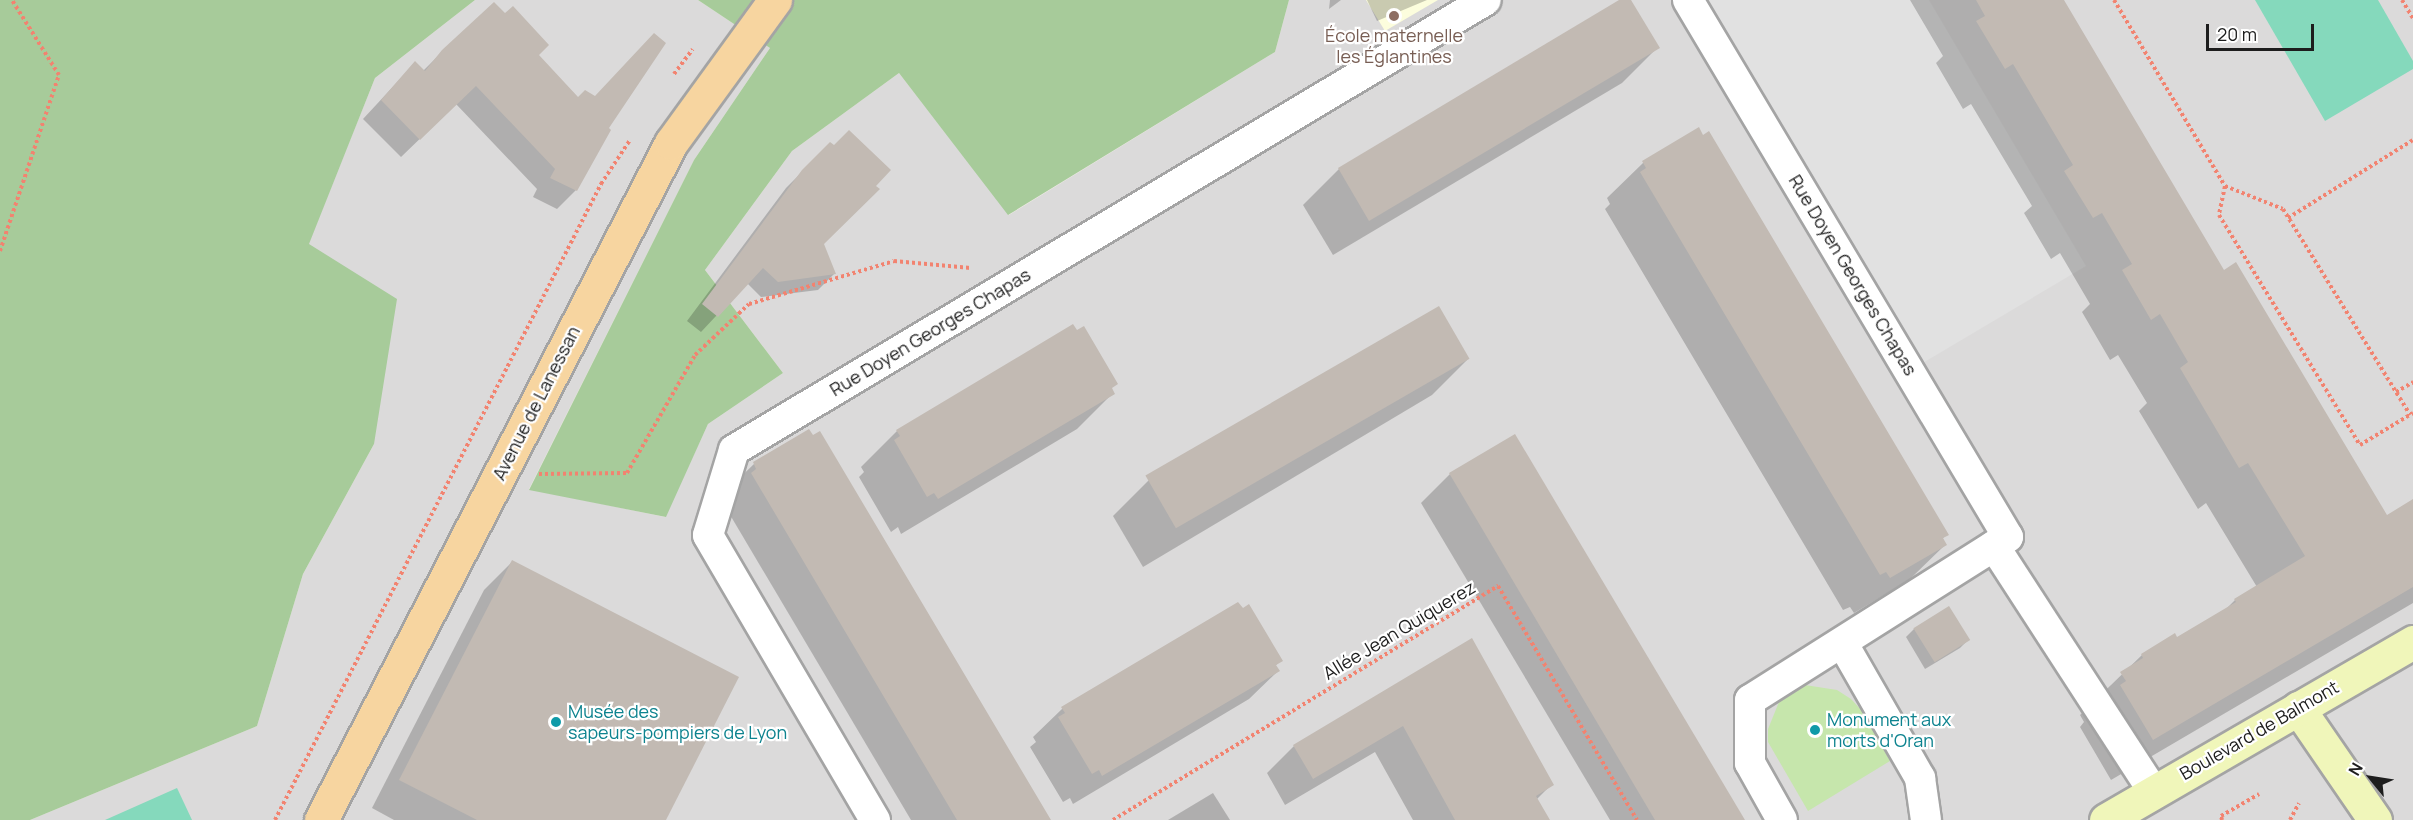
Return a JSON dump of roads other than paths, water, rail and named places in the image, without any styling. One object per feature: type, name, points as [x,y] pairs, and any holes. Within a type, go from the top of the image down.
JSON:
[{"type":"main road","name":"Avenue de Lanessan","points":[[321,820],[670,143],[775,0]]},
{"type":"street","name":"Rue Doyen Georges Chapas","points":[[875,820],[708,535],[734,450],[1486,0]]},
{"type":"street","name":"Rue Doyen Georges Chapas","points":[[1688,0],[2008,537],[1994,546]]},
{"type":"street","points":[[1782,820],[1750,763],[1750,700],[1843,644],[1994,546],[2153,792]]},
{"type":"street","name":"Boulevard de Balmont","points":[[2106,820],[2413,642]]},
{"type":"street","points":[[1843,644],[1920,778],[1926,820]]},
{"type":"street","points":[[2298,708],[2374,820]]},
{"type":"place","name":"École maternelle les Églantines","points":[[1394,16]]},
{"type":"place","name":"Musée des sapeurs-pompiers de Lyon","points":[[556,722]]},
{"type":"place","name":"Monument aux morts d'Oran","points":[[1815,730]]}]
